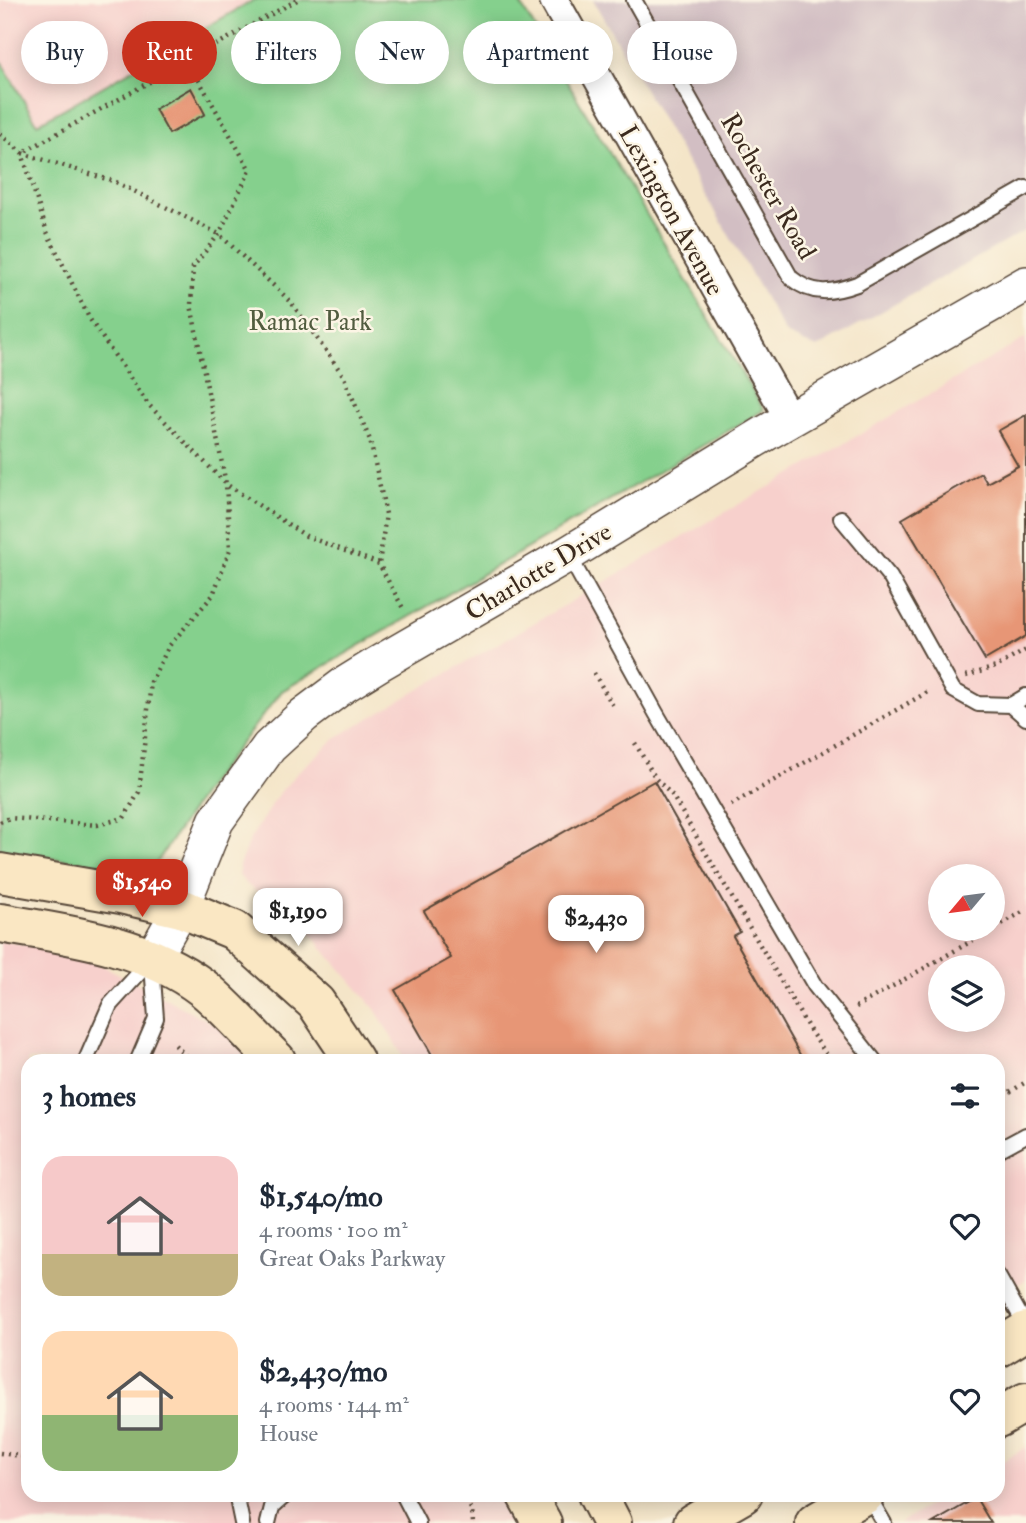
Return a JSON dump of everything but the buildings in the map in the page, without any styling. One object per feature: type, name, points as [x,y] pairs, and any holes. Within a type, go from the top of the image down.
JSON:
[{"type":"main road","points":[[0,873],[121,894],[181,908],[234,930],[316,1003],[350,1054]]},
{"type":"main road","points":[[0,923],[90,938],[152,959],[203,988],[270,1054]]},
{"type":"main road","points":[[1005,1343],[1026,1329]]},
{"type":"main road","points":[[1005,1414],[1026,1402]]},
{"type":"main road","points":[[530,1502],[542,1523]]},
{"type":"main road","points":[[601,1502],[612,1523]]},
{"type":"main road","points":[[693,1523],[729,1502]]},
{"type":"main road","points":[[815,1523],[859,1502]]},
{"type":"street","name":"Lexington Avenue","points":[[554,0],[790,419]]},
{"type":"street","name":"Charlotte Drive","points":[[152,959],[181,908],[216,821],[269,747],[304,715],[366,671],[568,554],[790,419],[1026,284]]},
{"type":"lane","name":"Rochester Road","points":[[634,0],[792,278],[803,288],[840,290],[857,284],[1026,188]]},
{"type":"lane","points":[[841,518],[890,577],[953,690],[978,704],[1011,705],[1026,696]]},
{"type":"lane","points":[[568,554],[656,713],[815,986],[869,1054]]},
{"type":"lane","points":[[1011,705],[1026,718]]},
{"type":"lane","points":[[89,1054],[110,1005],[152,959]]},
{"type":"lane","points":[[141,1054],[156,1018],[152,959]]},
{"type":"lane","points":[[1005,1146],[1026,1135]]},
{"type":"lane","points":[[1005,1289],[1026,1329]]},
{"type":"lane","points":[[238,1502],[242,1523]]},
{"type":"lane","points":[[268,1523],[272,1507],[278,1502]]},
{"type":"lane","points":[[407,1502],[418,1523]]},
{"type":"lane","points":[[862,1502],[884,1523]]},
{"type":"path","points":[[217,45],[297,0]]},
{"type":"path","points":[[22,153],[146,84]]},
{"type":"path","points":[[0,822],[10,818],[97,825],[124,818],[139,792],[151,682],[169,646],[213,595],[230,549],[226,484],[191,305],[193,267],[219,233],[250,170],[201,84]]},
{"type":"path","points":[[0,134],[22,153],[116,182],[219,233],[290,302],[344,375],[370,440],[386,514],[379,564],[404,610]]},
{"type":"path","points":[[22,153],[47,232],[89,318],[148,404],[226,484],[306,536],[379,564]]},
{"type":"path","points":[[963,677],[996,667],[1026,650]]},
{"type":"path","points":[[594,673],[613,706]]},
{"type":"path","points":[[731,805],[932,690]]},
{"type":"path","points":[[635,743],[656,779],[672,795],[812,1034],[827,1054]]},
{"type":"path","points":[[852,1010],[1026,910]]},
{"type":"path","points":[[175,1045],[183,1054]]},
{"type":"path","points":[[1005,1095],[1026,1082]]},
{"type":"path","points":[[0,1453],[21,1456]]},
{"type":"path","points":[[468,1502],[473,1523]]},
{"type":"shaded area","points":[[0,0],[254,0],[217,21],[122,21],[122,75],[108,83],[108,21],[21,21],[21,84],[106,84],[36,124],[0,59]]},
{"type":"shaded area","points":[[593,0],[1026,0],[1026,230],[817,348],[786,334],[642,84],[737,84],[737,21],[627,21],[627,59],[613,35],[613,21],[605,21]]},
{"type":"shaded area","points":[[1026,338],[1026,1280],[1005,1292],[1005,1054],[401,1054],[375,1009],[303,925],[246,884],[239,875],[239,865],[250,839],[277,796],[299,771],[337,737]]},
{"type":"shaded area","points":[[0,941],[73,950],[237,1036],[248,1054],[21,1054],[21,1502],[507,1502],[519,1523],[0,1523]]},
{"type":"shaded area","points":[[1026,1447],[1026,1523],[899,1523],[935,1502],[1005,1502],[1005,1460]]},
{"type":"green space","name":"Ramac Park","points":[[254,0],[518,0],[531,21],[463,21],[463,84],[568,84],[764,410],[282,691],[209,784],[151,871],[0,851],[0,59],[37,124],[122,75],[122,84],[217,84],[217,21]]}]
